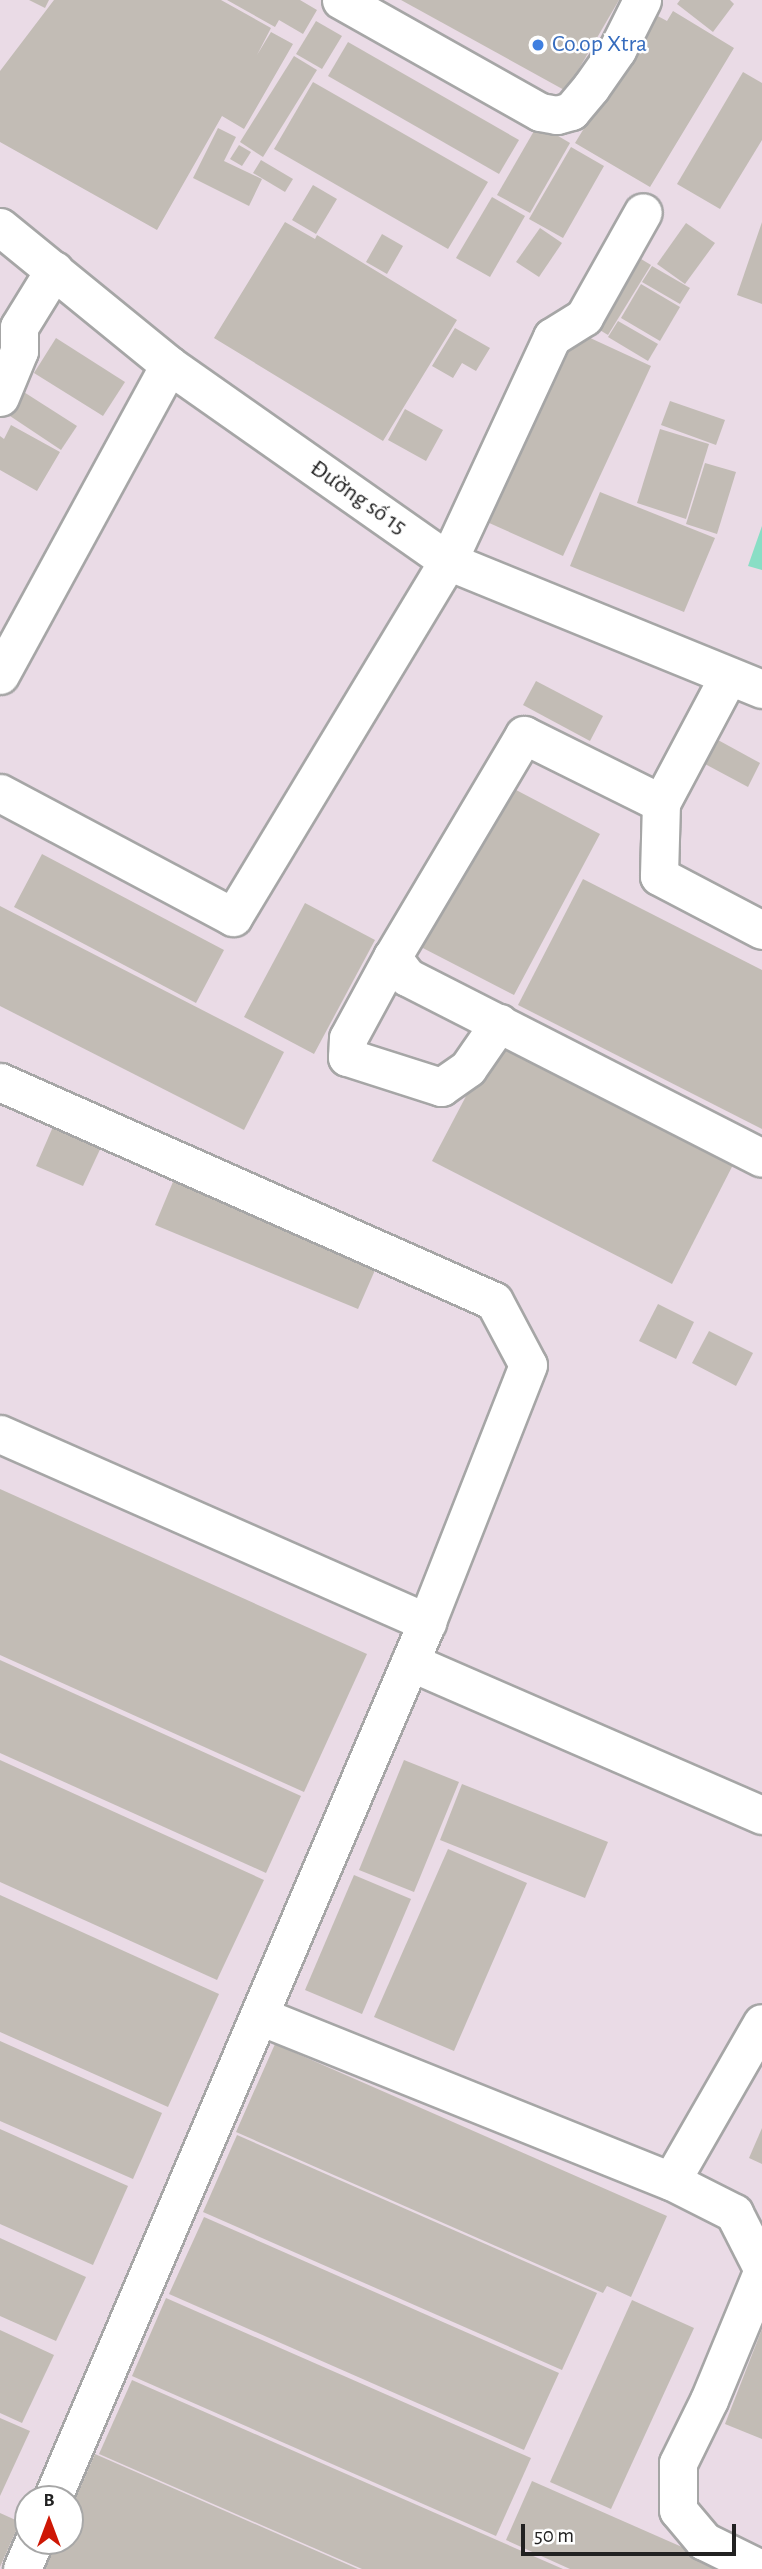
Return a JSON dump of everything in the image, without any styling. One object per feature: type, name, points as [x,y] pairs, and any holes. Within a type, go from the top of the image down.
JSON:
[{"type":"street","points":[[341,0],[540,112],[556,115],[571,111],[592,87],[617,50],[642,0]]},
{"type":"street","points":[[0,793],[233,918],[449,561],[552,337],[584,317],[643,212]]},
{"type":"street","name":"Đường số 15","points":[[0,227],[169,365],[449,561],[762,689]]},
{"type":"street","points":[[0,397],[19,351],[9,321],[54,270]]},
{"type":"street","points":[[0,675],[169,365]]},
{"type":"street","points":[[728,677],[661,803],[659,876],[762,930]]},
{"type":"street","points":[[499,1023],[468,1068],[441,1087],[348,1057],[348,1038],[392,957],[524,735],[661,803]]},
{"type":"street","points":[[392,957],[407,977],[762,1158]]},
{"type":"street","points":[[0,1082],[494,1301],[528,1365],[427,1622],[58,2485]]},
{"type":"street","points":[[0,1434],[427,1622]]},
{"type":"street","points":[[410,1662],[762,1815]]},
{"type":"street","points":[[260,2016],[671,2181],[734,2213],[762,2270],[709,2400],[678,2463],[678,2510],[704,2542],[761,2569]]},
{"type":"street","points":[[671,2181],[762,2023]]},
{"type":"shaded area","points":[[0,0],[762,0],[762,2569],[0,2569]]},
{"type":"green space","points":[[762,526],[762,570],[748,566]]},
{"type":"building","points":[[29,0],[49,0],[45,8]]},
{"type":"building","points":[[54,0],[221,0],[271,28],[257,55],[271,32],[293,44],[244,129],[222,116],[157,230],[0,142],[0,71]]},
{"type":"building","points":[[227,0],[300,0],[317,10],[303,34],[279,20],[275,27]]},
{"type":"building","name":"Co.op Xtra","points":[[401,0],[619,0],[566,91]]},
{"type":"building","points":[[680,0],[730,0],[734,4],[713,32],[677,4]]},
{"type":"building","points":[[673,11],[734,48],[650,187],[575,143],[654,14],[667,21]]},
{"type":"building","points":[[316,21],[342,36],[322,69],[296,54]]},
{"type":"building","points":[[348,42],[519,140],[499,174],[328,76]]},
{"type":"building","points":[[294,56],[317,70],[263,157],[240,142]]},
{"type":"building","points":[[743,72],[762,83],[762,140],[720,209],[677,184]]},
{"type":"building","points":[[313,82],[488,182],[448,249],[274,149]]},
{"type":"building","points":[[538,124],[570,143],[530,213],[497,195]]},
{"type":"building","points":[[218,128],[236,137],[224,161],[262,179],[249,206],[193,178]]},
{"type":"building","points":[[239,145],[251,152],[242,166],[230,159]]},
{"type":"building","points":[[571,147],[604,166],[563,238],[529,219]]},
{"type":"building","points":[[261,160],[293,179],[285,192],[253,173]]},
{"type":"building","points":[[313,185],[337,199],[316,234],[292,220]]},
{"type":"building","points":[[492,197],[525,216],[490,277],[456,258]]},
{"type":"building","points":[[285,222],[315,239],[317,235],[457,320],[383,441],[214,338]]},
{"type":"building","points":[[762,222],[762,304],[737,295]]},
{"type":"building","points":[[686,223],[715,243],[685,284],[657,264]]},
{"type":"building","points":[[540,228],[562,243],[539,277],[516,262]]},
{"type":"building","points":[[382,234],[403,246],[387,274],[366,262]]},
{"type":"building","points":[[631,253],[651,265],[608,335],[588,323]]},
{"type":"building","points":[[652,266],[690,288],[680,304],[642,282]]},
{"type":"building","points":[[641,284],[680,307],[660,341],[621,318]]},
{"type":"building","points":[[618,321],[658,344],[648,361],[608,337]]},
{"type":"building","points":[[455,328],[490,348],[476,371],[462,363],[453,378],[432,366]]},
{"type":"building","points":[[575,331],[651,366],[563,556],[487,522]]},
{"type":"building","points":[[56,338],[125,382],[103,416],[34,373]]},
{"type":"building","points":[[16,387],[77,426],[61,450],[1,410]]},
{"type":"building","points":[[670,401],[725,420],[716,445],[661,425]]},
{"type":"building","points":[[405,409],[443,430],[426,461],[388,440]]},
{"type":"building","points":[[11,425],[60,452],[37,491],[0,470],[0,436],[4,439]]},
{"type":"building","points":[[660,429],[709,444],[686,519],[637,503]]},
{"type":"building","points":[[705,463],[736,472],[717,534],[686,524]]},
{"type":"building","points":[[600,492],[715,538],[684,612],[570,566]]},
{"type":"building","points":[[536,681],[603,716],[590,741],[523,705]]},
{"type":"building","points":[[718,740],[760,763],[748,787],[705,764]]},
{"type":"building","points":[[503,783],[600,834],[514,995],[417,945]]},
{"type":"building","points":[[42,854],[224,950],[196,1003],[14,907]]},
{"type":"building","points":[[583,879],[762,970],[762,1129],[518,1005]]},
{"type":"building","points":[[305,903],[375,940],[314,1054],[244,1017]]},
{"type":"building","points":[[0,906],[284,1052],[244,1130],[0,1006]]},
{"type":"building","points":[[497,1037],[736,1159],[672,1284],[432,1161]]},
{"type":"building","points":[[55,1122],[103,1143],[83,1186],[36,1166]]},
{"type":"building","points":[[175,1177],[379,1261],[358,1309],[155,1225]]},
{"type":"building","points":[[658,1304],[694,1322],[676,1359],[639,1341]]},
{"type":"building","points":[[709,1331],[753,1353],[736,1386],[692,1363]]},
{"type":"building","points":[[0,1489],[367,1654],[304,1792],[0,1655]]},
{"type":"building","points":[[0,1660],[301,1796],[266,1873],[0,1753]]},
{"type":"building","points":[[0,1760],[264,1880],[217,1980],[0,1882]]},
{"type":"building","points":[[404,1760],[459,1782],[414,1892],[359,1870]]},
{"type":"building","points":[[462,1784],[608,1842],[585,1898],[440,1840]]},
{"type":"building","points":[[448,1849],[527,1883],[454,2051],[374,2017]]},
{"type":"building","points":[[354,1875],[411,1899],[362,2014],[305,1990]]},
{"type":"building","points":[[0,1895],[219,1994],[168,2107],[0,2032]]},
{"type":"building","points":[[0,2041],[162,2113],[133,2179],[0,2121]]},
{"type":"building","points":[[275,2044],[667,2216],[631,2297],[607,2286],[603,2293],[236,2132]]},
{"type":"building","points":[[762,2128],[762,2164],[749,2158]]},
{"type":"building","points":[[0,2129],[128,2186],[93,2265],[0,2224]]},
{"type":"building","points":[[237,2135],[597,2293],[562,2370],[203,2212]]},
{"type":"building","points":[[204,2217],[559,2373],[524,2450],[169,2294]]},
{"type":"building","points":[[0,2238],[86,2277],[56,2341],[0,2316]]},
{"type":"building","points":[[166,2298],[531,2458],[496,2536],[132,2376]]},
{"type":"building","points":[[632,2300],[694,2328],[611,2509],[550,2482]]},
{"type":"building","points":[[762,2329],[762,2439],[725,2424]]},
{"type":"building","points":[[0,2330],[54,2355],[22,2423],[0,2413]]},
{"type":"building","points":[[132,2380],[563,2569],[362,2569],[99,2454]]},
{"type":"building","points":[[0,2418],[30,2431],[0,2496]]},
{"type":"building","points":[[95,2454],[358,2569],[44,2569],[50,2555],[84,2555],[84,2485],[81,2485]]},
{"type":"building","points":[[532,2481],[732,2569],[570,2569],[506,2540]]},
{"type":"building","points":[[0,2513],[14,2519],[14,2536],[0,2567]]},
{"type":"place","name":"Co.op Xtra","points":[[538,45]]}]
